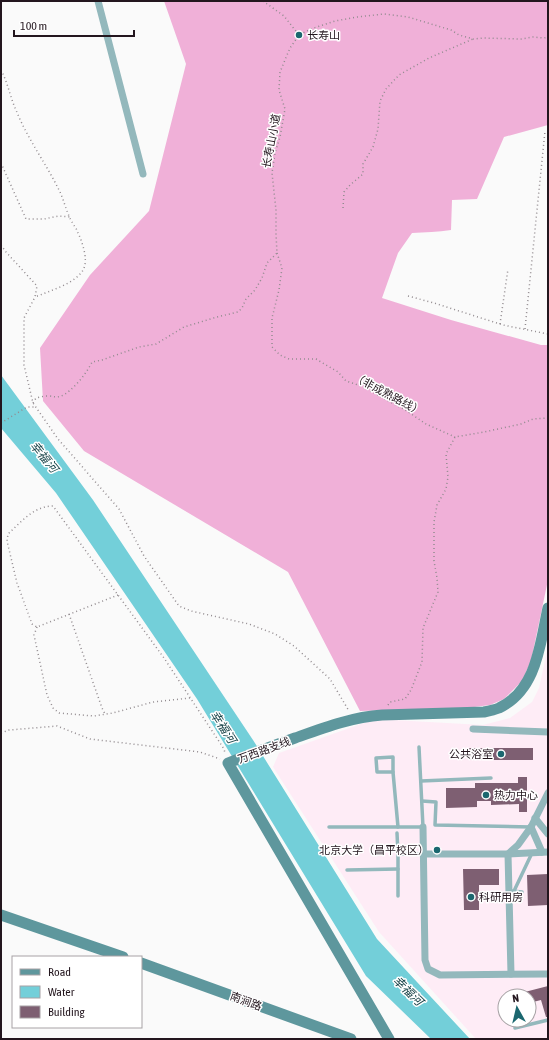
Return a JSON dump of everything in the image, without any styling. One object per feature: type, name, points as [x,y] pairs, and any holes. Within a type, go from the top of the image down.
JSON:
[{"type":"street","points":[[98,1],[143,174]]},
{"type":"street","name":"万西路支线","points":[[389,1039],[229,762],[323,728],[354,719],[382,715],[467,714],[497,709],[510,702],[521,691],[530,678],[537,661],[548,608]]},
{"type":"street","points":[[473,729],[548,732]]},
{"type":"street","points":[[508,854],[518,845],[531,827],[547,796]]},
{"type":"street","points":[[535,818],[548,834]]},
{"type":"street","points":[[423,827],[425,960],[428,969],[440,975],[548,974]]},
{"type":"street","points":[[423,854],[508,854],[545,852],[531,827]]},
{"type":"street","points":[[508,854],[512,891],[511,974]]},
{"type":"street","points":[[1,916],[120,956]]},
{"type":"street","name":"南涧路","points":[[142,963],[351,1039]]},
{"type":"lane","points":[[329,827],[423,827],[419,747]]},
{"type":"lane","points":[[393,772],[377,772],[376,758],[393,758],[398,827]]},
{"type":"lane","points":[[421,781],[491,778]]},
{"type":"lane","points":[[422,801],[436,802],[435,825],[531,827]]},
{"type":"lane","points":[[398,833],[398,896]]},
{"type":"lane","points":[[522,892],[512,891],[532,853]]},
{"type":"lane","points":[[398,854],[423,854]]},
{"type":"lane","points":[[347,870],[398,869]]},
{"type":"lane","points":[[537,1023],[548,1020]]},
{"type":"path","points":[[263,1],[284,16],[299,35],[334,21],[384,14],[408,18],[451,30],[458,35],[473,39]]},
{"type":"path","name":"长寿山小道","points":[[277,253],[276,210],[272,172],[285,109],[279,90],[280,72],[290,48],[299,35]]},
{"type":"path","points":[[343,208],[344,192],[363,174],[363,164],[373,147],[378,129],[380,101],[386,88],[399,75],[429,58],[473,39],[521,39],[548,37]]},
{"type":"path","points":[[1,70],[5,77],[16,111],[31,141],[59,189],[71,222],[78,231],[85,257],[85,267],[80,275],[67,284],[35,298]]},
{"type":"path","points":[[525,329],[545,131]]},
{"type":"path","points":[[1,163],[26,219],[44,219],[59,216],[70,217]]},
{"type":"path","points":[[1,245],[37,286],[35,298],[24,318],[24,365],[33,403],[58,439],[119,509],[144,556],[179,606],[191,611],[249,624],[275,634],[294,646],[330,679],[354,719]]},
{"type":"path","points":[[33,403],[36,398],[61,396],[68,392],[78,383],[92,362],[102,360],[139,346],[156,344],[184,327],[211,318],[238,312],[242,308],[246,299],[255,290],[262,278],[266,263],[277,253]]},
{"type":"path","name":"（非成熟路线）","points":[[277,253],[282,268],[279,290],[272,318],[272,347],[280,355],[289,359],[316,360],[338,372],[346,381],[361,386],[407,411],[426,424],[455,437]]},
{"type":"path","points":[[500,324],[508,269]]},
{"type":"path","points":[[408,296],[500,324],[548,334]]},
{"type":"path","points":[[1,423],[27,407],[35,406]]},
{"type":"path","points":[[382,715],[390,702],[405,699],[411,690],[422,662],[423,628],[438,592],[434,562],[434,522],[437,505],[446,489],[448,477],[446,454],[455,437],[548,418]]},
{"type":"path","points":[[37,627],[32,624],[17,583],[7,541],[8,534],[33,511],[45,506],[53,506],[164,658],[224,749],[229,762]]},
{"type":"path","points":[[118,595],[37,627],[34,635],[47,695],[53,708],[59,713],[94,716],[120,712],[153,702],[190,698]]},
{"type":"path","points":[[69,614],[102,708],[106,714]]},
{"type":"path","points":[[1,733],[9,730],[58,726],[90,739],[200,752],[229,762]]},
{"type":"shaded area","points":[[164,1],[548,1],[548,125],[504,137],[477,199],[452,200],[451,230],[412,233],[398,253],[382,298],[451,320],[541,345],[548,345],[548,580],[531,661],[522,681],[504,699],[490,705],[466,708],[360,711],[288,572],[84,451],[43,401],[40,348],[90,275],[149,211],[186,64]]},
{"type":"shaded area","name":"北京大学（昌平校区）","points":[[548,646],[548,1039],[476,1039],[379,932],[273,767],[279,753],[375,719],[483,725],[510,718],[532,702],[539,688]]},
{"type":"water","name":"幸福河","points":[[1,375],[93,500],[253,740],[377,939],[470,1039],[431,1039],[366,976],[197,699],[56,493],[1,428]]},
{"type":"building","name":"公共浴室","points":[[469,748],[533,748],[533,760],[469,760]]},
{"type":"building","name":"热力中心","points":[[518,777],[527,777],[527,812],[519,812],[519,804],[491,805],[491,801],[477,801],[477,807],[446,808],[446,788],[475,788],[475,783],[518,783]]},
{"type":"building","name":"科研用房","points":[[463,869],[499,869],[499,885],[479,885],[479,910],[464,910]]},
{"type":"building","points":[[548,874],[548,905],[528,906],[527,875]]},
{"type":"building","points":[[548,986],[548,1017],[546,1017],[541,1000],[537,1001],[537,989]]},
{"type":"place","name":"长寿山","points":[[299,35]]},
{"type":"place","name":"公共浴室","points":[[501,754]]},
{"type":"place","name":"热力中心","points":[[486,795]]},
{"type":"place","name":"北京大学（昌平校区）","points":[[437,850]]},
{"type":"place","name":"科研用房","points":[[471,897]]}]
